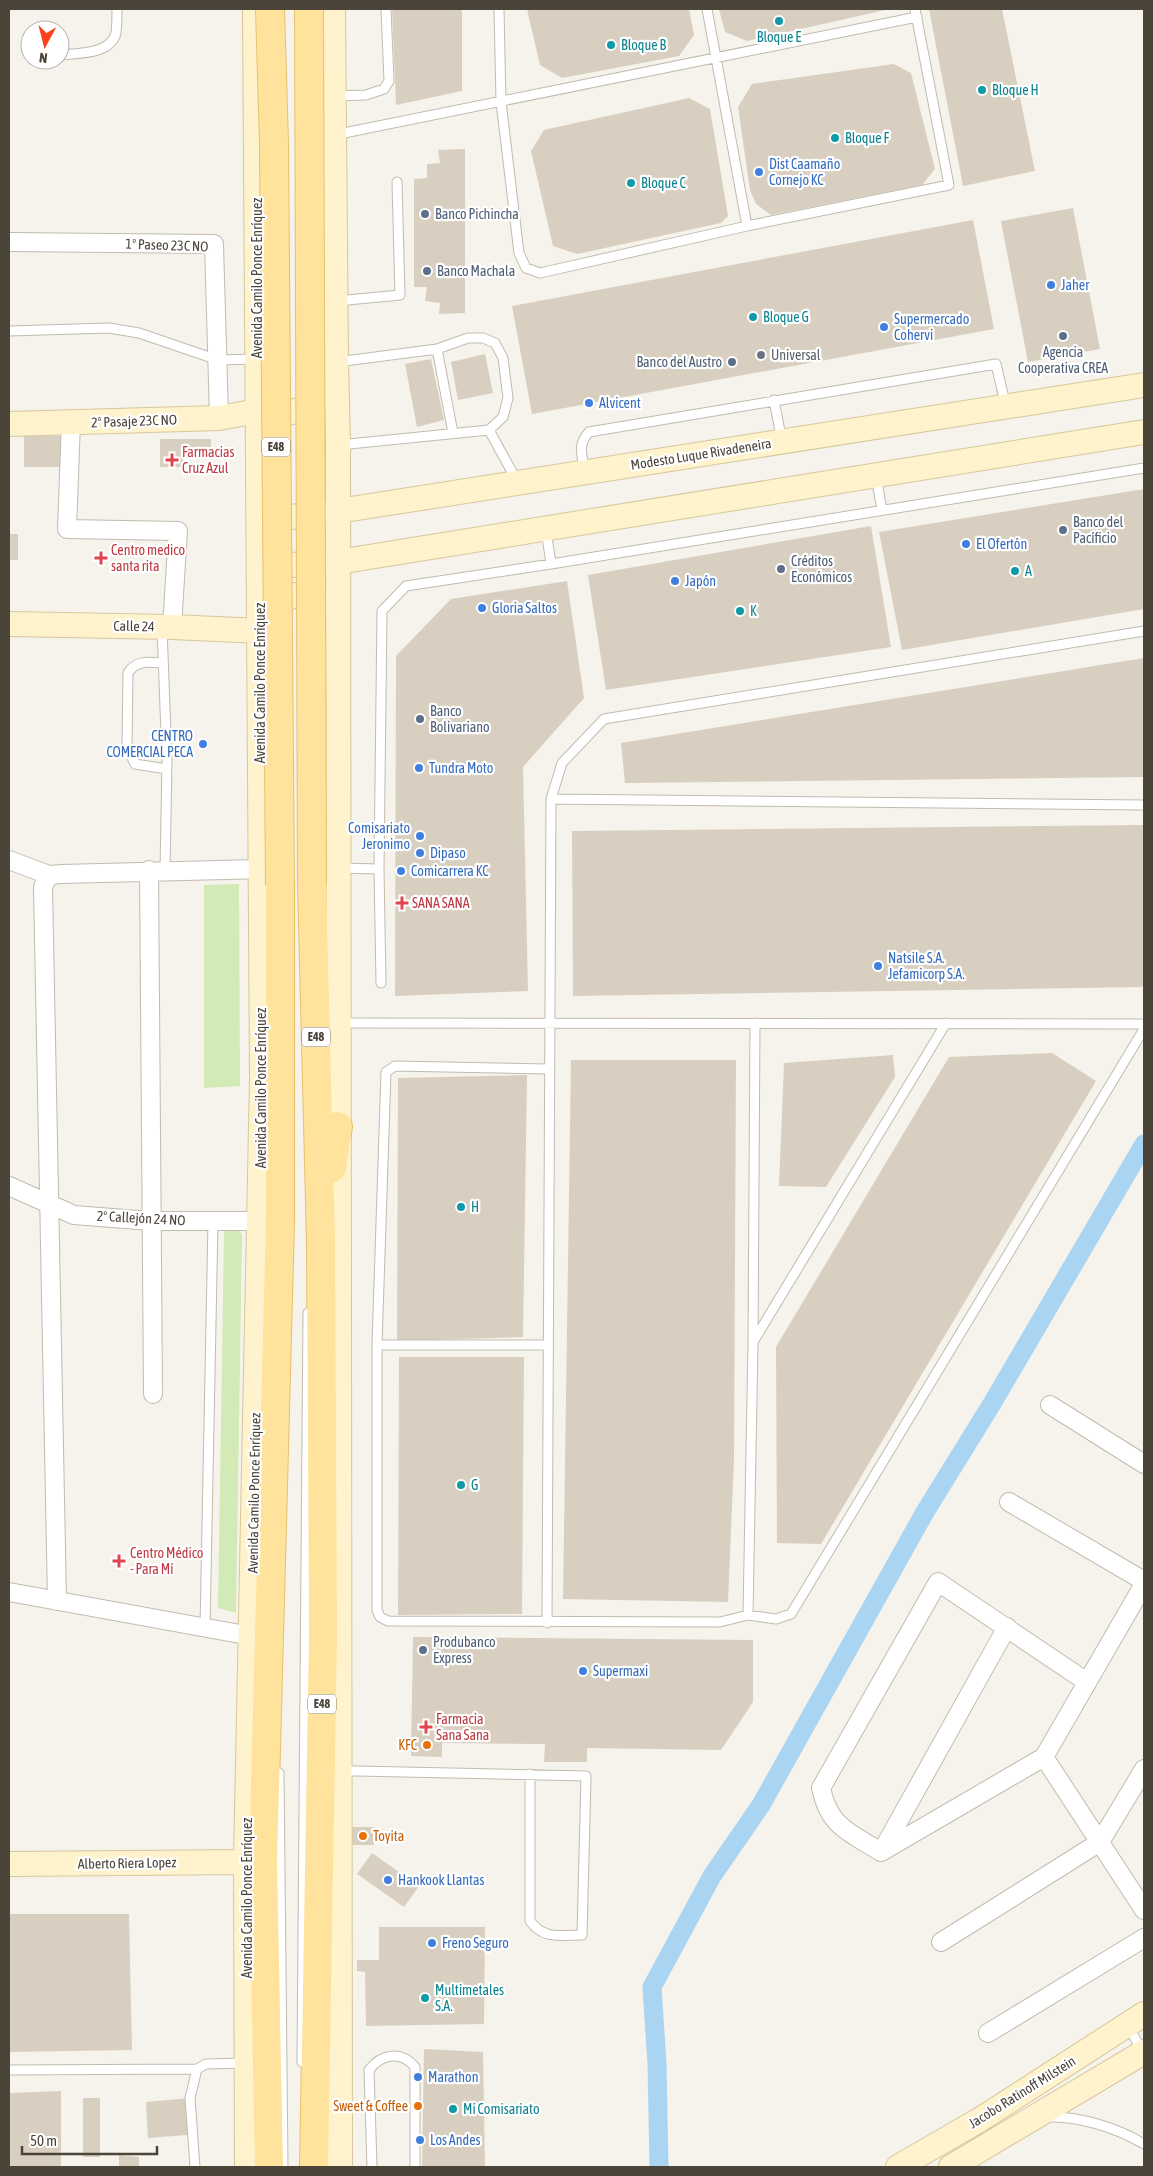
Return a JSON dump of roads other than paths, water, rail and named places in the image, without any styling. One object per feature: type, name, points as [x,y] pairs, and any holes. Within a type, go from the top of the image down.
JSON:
[{"type":"main road","name":"Avenida Camilo Ponce Enríquez","points":[[255,9],[262,1078]]},
{"type":"main road","name":"Avenida Camilo Ponce Enríquez","points":[[247,2167],[247,2063],[263,1862],[268,1665],[275,1602],[270,1222],[280,1189],[278,598],[274,144],[270,9]]},
{"type":"main road","name":"E48","points":[[309,9],[312,884],[321,1241],[315,1305],[322,1390],[323,1636],[314,2167]]},
{"type":"main road","name":"E48","points":[[333,9],[338,445],[340,2167]]},
{"type":"main road","name":"2º Pasaje 23C NO","points":[[9,424],[219,418],[258,411],[270,415],[281,415],[306,408],[320,398],[327,386],[336,362]]},
{"type":"main road","name":"Modesto Luque Rivadeneira","points":[[258,521],[338,511],[1144,385]]},
{"type":"main road","points":[[259,567],[338,562],[1144,432]]},
{"type":"main road","points":[[260,631],[269,612],[282,599],[300,595],[318,598],[332,610],[338,626]]},
{"type":"main road","name":"Calle 24","points":[[9,624],[260,631]]},
{"type":"main road","points":[[258,1274],[270,1222],[262,1078]]},
{"type":"main road","points":[[321,1241],[338,1126]]},
{"type":"main road","name":"Avenida Camilo Ponce Enríquez","points":[[258,1274],[251,1636],[263,1862],[269,2167]]},
{"type":"main road","points":[[315,1305],[338,1346],[322,1390]]},
{"type":"main road","points":[[268,1665],[251,1636],[275,1602]]},
{"type":"main road","name":"Alberto Riera Lopez","points":[[9,1864],[263,1862]]},
{"type":"main road","name":"Jacobo Ratinoff Milstein","points":[[952,2167],[1136,2020]]},
{"type":"main road","name":"Jacobo Ratinoff Milstein","points":[[898,2167],[1144,2053]]},
{"type":"street","name":"1° Paseo 23C NO","points":[[9,242],[214,244],[219,418]]},
{"type":"street","points":[[71,422],[67,529],[178,531],[167,627]]},
{"type":"street","points":[[9,860],[49,875],[157,870],[261,870]]},
{"type":"street","points":[[154,1394],[151,1220],[157,870]]},
{"type":"street","points":[[49,875],[43,886],[57,1601]]},
{"type":"street","name":"2° Callejón 24 NO","points":[[9,1186],[74,1215],[151,1220],[270,1222]]},
{"type":"street","points":[[1050,1404],[1144,1464]]},
{"type":"street","points":[[881,1852],[1044,1757],[1144,1582],[1009,1502]]},
{"type":"street","points":[[881,1852],[836,1824],[825,1806],[821,1788],[938,1582],[1008,1627],[1087,1682]]},
{"type":"street","points":[[9,1592],[251,1636]]},
{"type":"street","points":[[881,1852],[1008,1627]]},
{"type":"street","points":[[1044,1757],[1144,1910]]},
{"type":"street","points":[[941,1942],[1100,1842],[1144,1769]]},
{"type":"street","points":[[988,2033],[1144,1938]]},
{"type":"lane","points":[[70,54],[95,51],[108,46],[115,34],[117,9]]},
{"type":"lane","points":[[334,96],[366,95],[384,89],[389,81],[386,9]]},
{"type":"lane","points":[[334,136],[501,102],[718,57],[916,13],[949,185],[747,226],[540,273],[526,268],[519,253],[501,102],[499,9]]},
{"type":"lane","points":[[707,9],[718,57],[747,226]]},
{"type":"lane","points":[[335,302],[400,295],[398,182]]},
{"type":"lane","points":[[9,331],[110,328],[140,333],[218,360],[257,359]]},
{"type":"lane","points":[[336,362],[437,349],[468,338],[482,338],[495,344],[503,358],[508,398],[503,417],[490,430],[338,445]]},
{"type":"lane","points":[[437,349],[453,434]]},
{"type":"lane","points":[[585,473],[580,448],[582,440],[589,432],[996,364],[1006,407]]},
{"type":"lane","points":[[774,400],[782,442]]},
{"type":"lane","points":[[490,430],[519,483]]},
{"type":"lane","points":[[381,983],[379,869],[382,611],[406,586],[1144,468]]},
{"type":"lane","points":[[876,475],[882,510]]},
{"type":"lane","points":[[546,528],[551,564]]},
{"type":"lane","points":[[157,870],[167,769],[163,663],[167,627]]},
{"type":"lane","points":[[548,1622],[551,799],[562,763],[604,719],[1144,631]]},
{"type":"lane","points":[[163,663],[138,663],[132,666],[128,674],[127,747],[135,764],[152,769],[167,769]]},
{"type":"lane","points":[[551,799],[1144,805]]},
{"type":"lane","points":[[338,868],[379,869]]},
{"type":"lane","points":[[338,1023],[1144,1024]]},
{"type":"lane","points":[[748,1614],[753,1342],[755,1023]]},
{"type":"lane","points":[[753,1342],[946,1023]]},
{"type":"lane","points":[[549,1069],[395,1066],[386,1072],[376,1345],[377,1610],[380,1617],[388,1621],[720,1622],[748,1614],[776,1619],[791,1614],[1144,1029]]},
{"type":"lane","points":[[205,1628],[213,1221]]},
{"type":"lane","points":[[312,1269],[321,1241]]},
{"type":"lane","points":[[302,2069],[304,1525],[315,1305]]},
{"type":"lane","points":[[376,1345],[548,1345]]},
{"type":"lane","name":"Avenida Camilo Ponce Enríquez","points":[[279,1763],[263,1862],[283,2167]]},
{"type":"lane","points":[[339,1771],[530,1774],[586,1776],[582,1935],[547,1935],[537,1931],[530,1921],[530,1774]]},
{"type":"lane","points":[[1136,2020],[1144,2053]]},
{"type":"lane","points":[[372,2167],[369,2070],[376,2061],[384,2056],[396,2055],[411,2062],[415,2067],[415,2167]]},
{"type":"lane","points":[[10,2070],[197,2069],[206,2064],[247,2063]]},
{"type":"lane","points":[[195,2167],[190,2098],[197,2069]]},
{"type":"lane","points":[[1025,2107],[1104,2126],[1144,2144]]},
{"type":"waterway","points":[[659,2167],[657,2064],[652,1987],[712,1876],[761,1805],[925,1512],[993,1402],[1144,1144]]},
{"type":"place","name":"Bloque E","points":[[779,21]]},
{"type":"place","name":"Bloque B","points":[[611,45]]},
{"type":"place","name":"Bloque H","points":[[982,90]]},
{"type":"place","name":"Bloque F","points":[[835,138]]},
{"type":"place","name":"Dist Caamaño Cornejo KC","points":[[759,172]]},
{"type":"place","name":"Bloque C","points":[[631,183]]},
{"type":"place","name":"Banco Pichincha","points":[[425,214]]},
{"type":"place","name":"Banco Machala","points":[[427,271]]},
{"type":"place","name":"Jaher","points":[[1051,285]]},
{"type":"place","name":"Bloque G","points":[[753,317]]},
{"type":"place","name":"Supermercado Cohervi","points":[[884,327]]},
{"type":"place","name":"Agencia Cooperativa CREA","points":[[1063,336]]},
{"type":"place","name":"Universal","points":[[761,355]]},
{"type":"place","name":"Banco del Austro","points":[[732,362]]},
{"type":"place","name":"Alvicent","points":[[589,403]]},
{"type":"place","name":"Farmacias Cruz Azul","points":[[172,460]]},
{"type":"place","name":"Banco del Pacíficio","points":[[1063,530]]},
{"type":"place","name":"El Ofertón","points":[[966,544]]},
{"type":"place","name":"Centro medico santa rita","points":[[101,558]]},
{"type":"place","name":"Créditos Económicos","points":[[781,569]]},
{"type":"place","name":"A","points":[[1015,571]]},
{"type":"place","name":"Japón","points":[[675,581]]},
{"type":"place","name":"Gloria Saltos","points":[[482,608]]},
{"type":"place","name":"K","points":[[740,611]]},
{"type":"place","name":"Banco Bolivariano","points":[[420,719]]},
{"type":"place","name":"CENTRO COMERCIAL PECA","points":[[203,744]]},
{"type":"place","name":"Tundra Moto","points":[[419,768]]},
{"type":"place","name":"Comisariato Jeronimo","points":[[420,836]]},
{"type":"place","name":"Dipaso","points":[[420,853]]},
{"type":"place","name":"Comicarrera KC","points":[[401,871]]},
{"type":"place","name":"SANA SANA","points":[[402,903]]},
{"type":"place","name":"Natsile S.A. Jefamicorp S.A.","points":[[878,966]]},
{"type":"place","name":"H","points":[[461,1207]]},
{"type":"place","name":"G","points":[[461,1485]]},
{"type":"place","name":"Centro Médico - Para Mí","points":[[119,1561]]},
{"type":"place","name":"Produbanco Express","points":[[423,1650]]},
{"type":"place","name":"Supermaxi","points":[[583,1671]]},
{"type":"place","name":"Farmacia Sana Sana","points":[[426,1727]]},
{"type":"place","name":"KFC","points":[[427,1745]]},
{"type":"place","name":"Toyita","points":[[363,1836]]},
{"type":"place","name":"Hankook Llantas","points":[[388,1880]]},
{"type":"place","name":"Freno Seguro","points":[[432,1943]]},
{"type":"place","name":"Multimetales S.A.","points":[[425,1998]]},
{"type":"place","name":"Marathon","points":[[418,2077]]},
{"type":"place","name":"Sweet & Coffee","points":[[418,2106]]},
{"type":"place","name":"Mi Comisariato","points":[[453,2109]]},
{"type":"place","name":"Los Andes","points":[[420,2140]]}]
